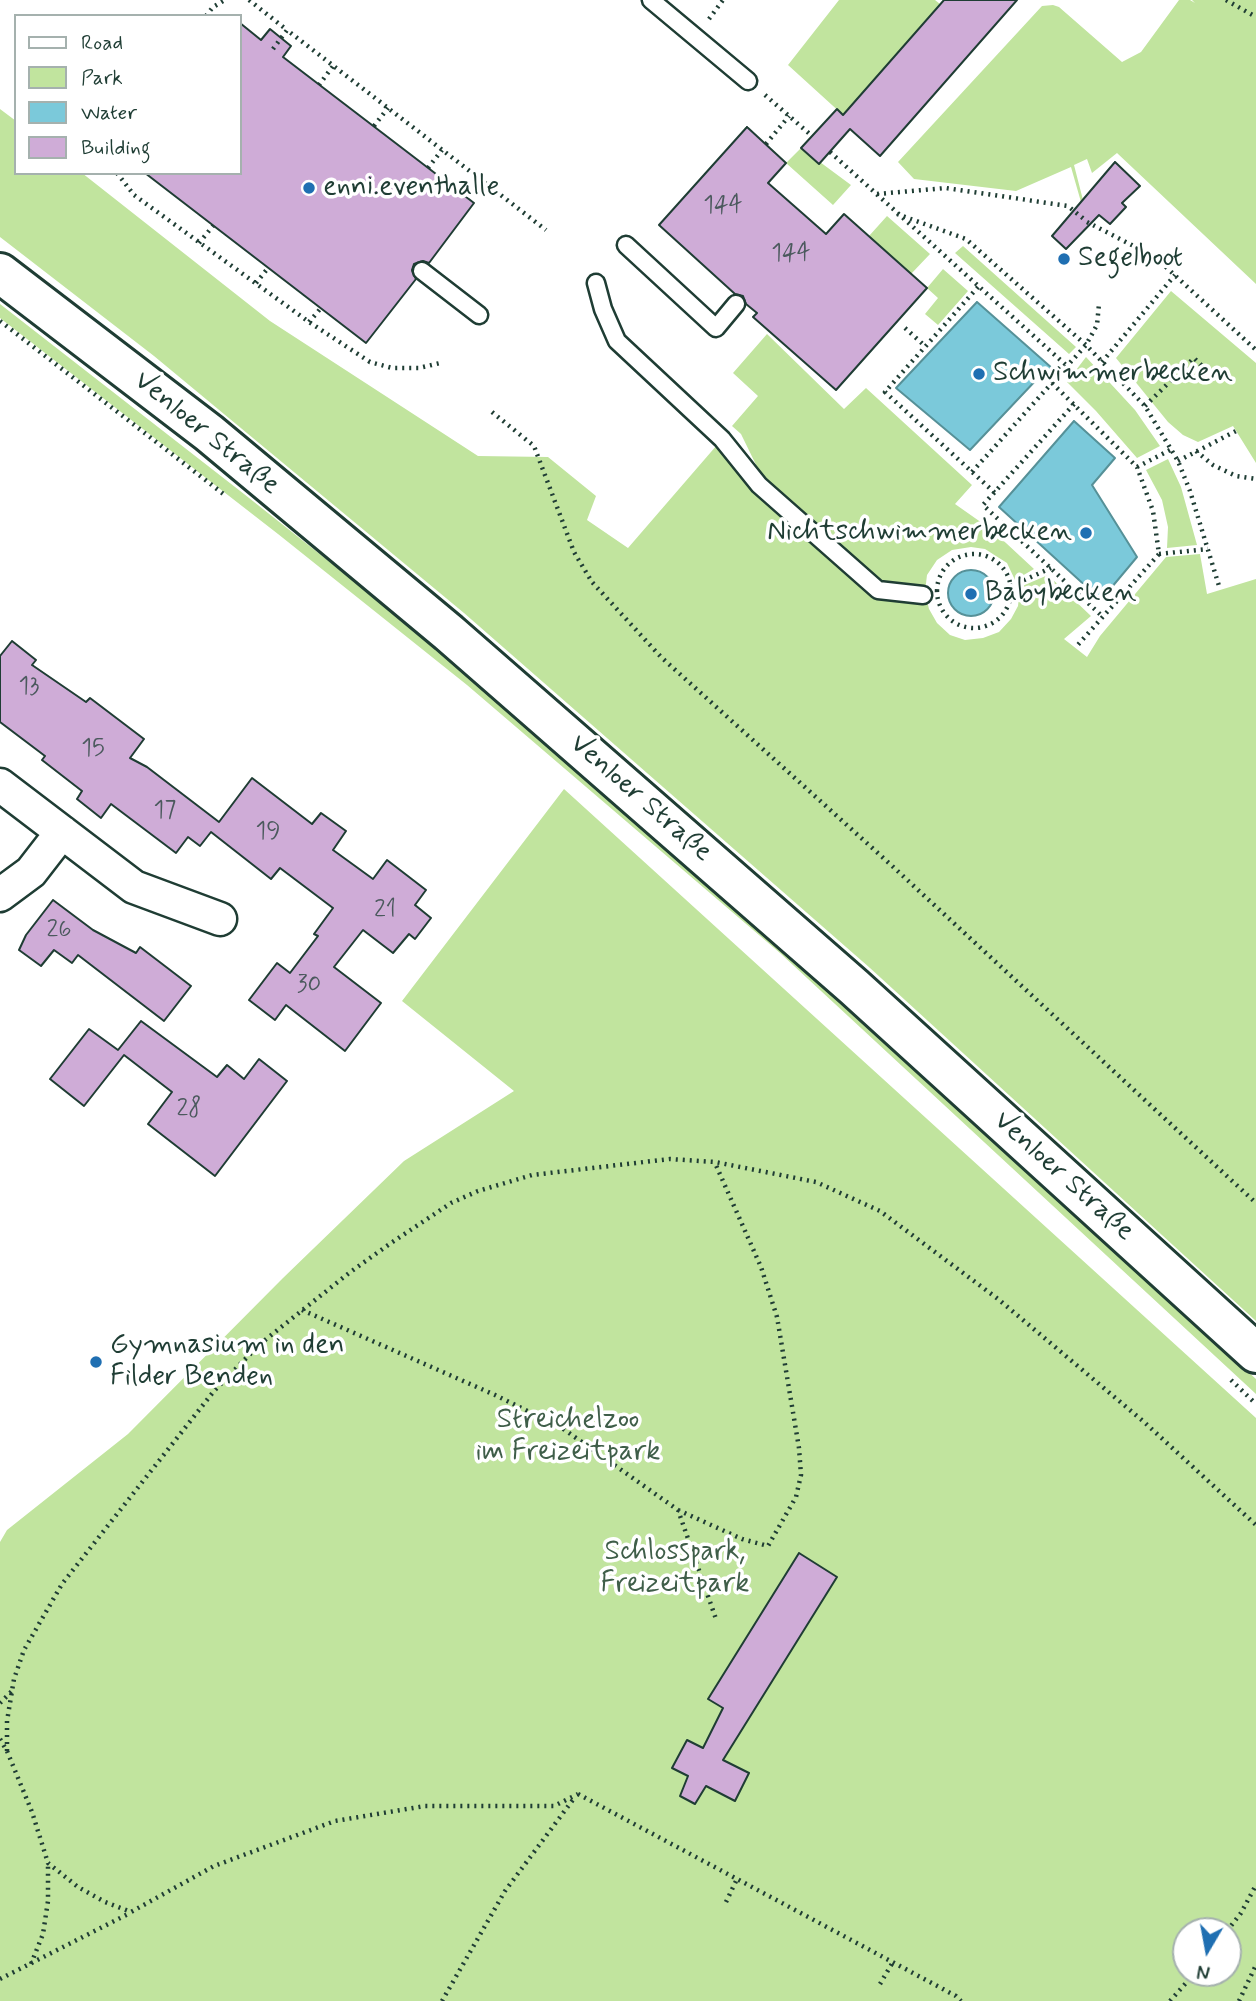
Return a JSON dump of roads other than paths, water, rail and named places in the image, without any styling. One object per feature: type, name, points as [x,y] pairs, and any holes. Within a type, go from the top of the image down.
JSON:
[{"type":"main road","name":"Venloer Straße","points":[[0,273],[209,433],[449,633],[855,987],[1256,1353]]},
{"type":"street","points":[[0,785],[134,887],[220,919]]},
{"type":"street","points":[[0,895],[30,872],[62,832]]},
{"type":"lane","points":[[653,1],[748,81]]},
{"type":"lane","points":[[626,245],[716,328],[736,304]]},
{"type":"lane","points":[[422,271],[479,314]]},
{"type":"lane","points":[[596,283],[603,309],[617,341],[722,439],[759,485],[878,590],[923,595]]},
{"type":"water","name":"Schwimmerbecken","points":[[977,302],[1053,369],[1042,382],[1038,378],[970,450],[896,388]]},
{"type":"water","points":[[1074,421],[1115,458],[1092,485],[1137,557],[1101,600],[999,507]]},
{"type":"water","name":"Babybecken","points":[[971,570],[988,576],[994,593],[988,610],[971,616],[954,610],[948,593],[954,576]]},
{"type":"place","name":"enni.eventhalle","points":[[309,188]]},
{"type":"place","name":"Segelboot","points":[[1064,259]]},
{"type":"place","name":"Schwimmerbecken","points":[[979,374]]},
{"type":"place","name":"Nichtschwimmerbecken","points":[[1086,533]]},
{"type":"place","name":"Babybecken","points":[[971,594]]},
{"type":"place","name":"Gymnasium in den Filder Benden","points":[[96,1362]]},
{"type":"park label","name":"Streichelzoo im Freizeitpark","points":[[568,1437]]},
{"type":"park label","name":"Schlosspark, Freizeitpark","points":[[675,1569]]}]
